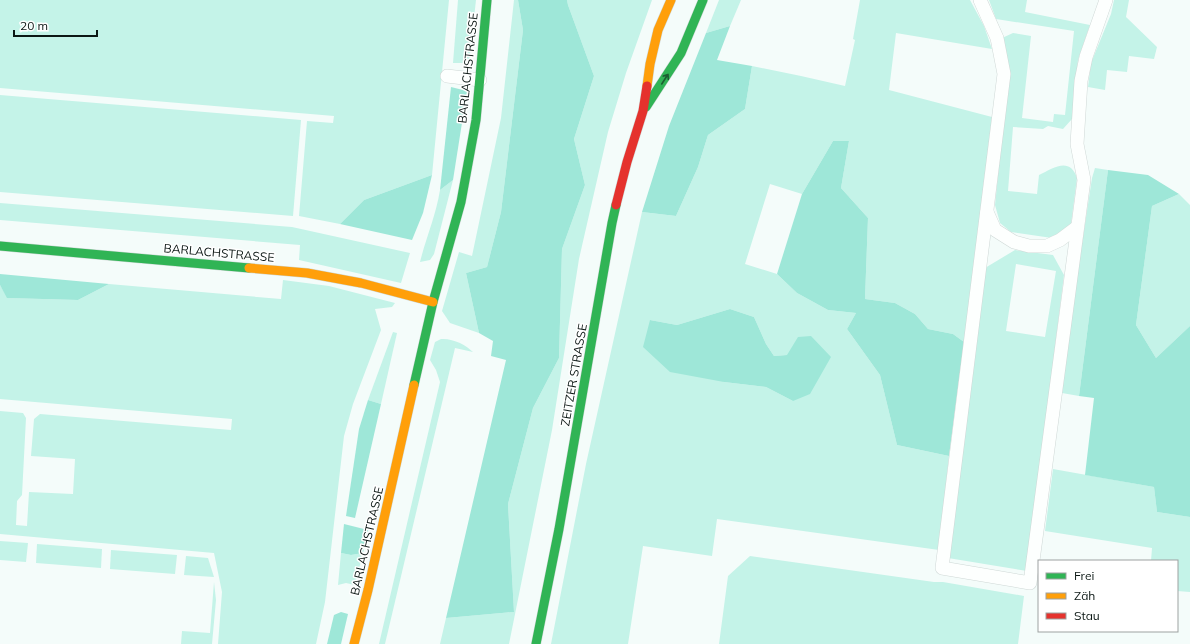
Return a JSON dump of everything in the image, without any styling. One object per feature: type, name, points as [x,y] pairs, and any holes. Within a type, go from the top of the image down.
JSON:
[{"type":"street","name":"BARLACHSTRASSE","points":[[354,644],[368,590],[433,302],[460,202],[476,120],[487,0]]},
{"type":"street","name":"ZEITZER STRASSE","points":[[536,644],[564,498],[612,223],[627,162],[643,112],[650,64],[658,30],[671,0]]},
{"type":"street","name":"ZEITZER STRASSE","points":[[643,112],[681,53],[703,0]]},
{"type":"street","name":"BARLACHSTRASSE","points":[[0,246],[307,272],[361,283],[433,302]]},
{"type":"lane","points":[[980,0],[997,38],[1004,74],[942,568],[1030,583],[1076,228],[1084,180],[1077,144],[1081,81],[1086,57],[1106,0]]},
{"type":"lane","points":[[447,76],[480,80]]},
{"type":"lane","points":[[987,212],[995,230],[1014,242],[1029,246],[1047,246],[1060,240],[1076,228]]},
{"type":"green space","points":[[0,0],[449,0],[432,175],[364,200],[340,224],[299,216],[307,121],[333,123],[334,116],[0,88]]},
{"type":"green space","points":[[458,0],[476,0],[469,63],[453,63]]},
{"type":"green space","points":[[514,0],[518,0],[523,30],[501,212],[487,267],[466,273],[479,333],[450,323],[442,311],[459,252],[472,256],[501,118]]},
{"type":"green space","points":[[518,0],[567,0],[594,76],[574,139],[585,185],[562,249],[559,358],[533,408],[508,504],[514,612],[446,618],[506,360],[491,356],[493,341],[479,333],[466,273],[487,267],[501,212],[523,30]]},
{"type":"green space","points":[[567,0],[652,0],[626,73],[608,132],[579,259],[552,430],[509,644],[440,644],[446,618],[514,612],[508,504],[533,408],[559,358],[562,249],[585,185],[574,139],[594,76]]},
{"type":"green space","points":[[719,0],[741,0],[730,26],[706,33]]},
{"type":"green space","points":[[860,0],[970,0],[984,26],[992,49],[896,33],[889,90],[992,117],[964,342],[953,334],[928,329],[915,314],[895,303],[865,299],[868,218],[841,188],[849,141],[833,141],[802,194],[770,184],[745,264],[777,274],[797,293],[828,310],[856,313],[847,329],[880,375],[897,445],[949,456],[939,550],[717,519],[712,556],[643,546],[628,644],[551,644],[586,464],[642,212],[676,216],[698,167],[708,135],[745,109],[752,66],[845,86],[855,40],[853,39]],"holes":[[[730,309],[754,317],[766,344],[774,356],[787,355],[793,401],[766,387],[724,382],[650,320],[677,325]]]},
{"type":"green space","points":[[989,0],[1027,0],[1025,12],[1090,25],[1078,60],[1072,119],[1063,129],[1048,126],[1043,129],[1013,127],[1008,191],[1037,194],[1039,175],[1055,167],[1070,167],[1074,171],[1077,178],[1071,224],[1052,238],[1011,232],[1000,223],[995,205],[1009,68],[1002,38],[1013,33],[1031,36],[1022,118],[1053,122],[1054,114],[1065,115],[1074,31],[996,19]]},
{"type":"green space","points":[[1114,0],[1129,0],[1126,17],[1157,47],[1154,59],[1129,56],[1127,72],[1107,70],[1105,90],[1088,87],[1091,63],[1111,14]]},
{"type":"green space","points":[[730,26],[717,60],[752,66],[745,109],[708,135],[698,167],[676,216],[642,212],[669,126],[706,33]]},
{"type":"green space","points":[[451,87],[467,91],[453,180],[440,190]]},
{"type":"green space","points":[[0,95],[301,120],[293,216],[0,192]]},
{"type":"green space","points":[[833,141],[849,141],[841,188],[868,218],[865,299],[895,303],[915,314],[928,329],[953,334],[964,342],[949,456],[897,445],[880,375],[847,329],[856,313],[828,310],[797,293],[777,274],[802,194]]},
{"type":"green space","points":[[1095,168],[1108,170],[1079,396],[1062,393],[1077,277],[1092,178]]},
{"type":"green space","points":[[1108,170],[1148,175],[1179,194],[1152,206],[1136,325],[1156,358],[1190,326],[1190,517],[1157,512],[1154,487],[1085,475],[1094,398],[1079,396]]},
{"type":"green space","points":[[432,175],[423,213],[412,240],[340,224],[364,200]]},
{"type":"green space","points":[[453,180],[434,254],[430,260],[420,262],[440,190]]},
{"type":"green space","points":[[1179,194],[1190,205],[1190,326],[1156,358],[1136,325],[1152,206]]},
{"type":"green space","points":[[0,203],[292,227],[410,253],[401,283],[299,260],[300,245],[0,220]]},
{"type":"green space","points":[[1015,250],[1053,255],[1064,275],[1027,571],[948,558],[985,268]],"holes":[[[1016,264],[1056,271],[1045,337],[1006,331]]]},
{"type":"green space","points":[[0,274],[109,284],[78,300],[7,298],[0,285]]},
{"type":"green space","points":[[283,280],[329,286],[395,303],[392,307],[375,309],[381,330],[353,404],[344,436],[325,602],[316,644],[218,644],[222,592],[214,553],[0,534],[0,411],[23,413],[26,418],[22,495],[17,501],[16,525],[27,526],[29,492],[73,494],[75,459],[31,456],[34,419],[40,414],[231,430],[232,419],[0,399],[0,285],[8,298],[78,300],[109,284],[281,299]]},
{"type":"green space","points":[[730,309],[754,317],[766,344],[774,356],[787,355],[798,337],[811,336],[831,357],[810,394],[793,401],[766,387],[724,382],[670,372],[643,347],[650,320],[677,325]]},
{"type":"green space","points":[[393,332],[397,333],[381,404],[368,400]]},
{"type":"green space","points":[[441,339],[459,342],[473,352],[455,348],[385,644],[379,644],[440,382],[436,370],[430,360],[435,342]]},
{"type":"green space","points":[[368,400],[381,404],[355,518],[346,516],[359,429]]},
{"type":"green space","points":[[1053,469],[1154,487],[1157,512],[1190,517],[1190,592],[1178,591],[1178,560],[1151,560],[1152,548],[1045,531]]},
{"type":"green space","points":[[344,524],[368,530],[363,553],[351,555],[341,553]]},
{"type":"green space","points":[[0,541],[28,543],[26,562],[0,560]]},
{"type":"green space","points":[[37,544],[102,549],[101,568],[36,563]]},
{"type":"green space","points":[[111,550],[177,555],[175,574],[110,569]]},
{"type":"green space","points":[[341,553],[351,555],[363,553],[355,585],[346,583],[338,585]]},
{"type":"green space","points":[[186,556],[208,558],[214,577],[184,575]]},
{"type":"green space","points":[[750,556],[934,582],[943,582],[1024,596],[1018,644],[719,644],[728,576]]},
{"type":"green space","points":[[214,582],[216,600],[212,644],[181,644],[182,631],[210,633]]},
{"type":"green space","points":[[341,612],[348,614],[341,644],[327,644],[334,615]]},
{"type":"traffic: fast","points":[[414,385],[433,302],[461,202],[476,120],[487,0]]},
{"type":"traffic: fast","points":[[646,107],[681,53],[703,0]]},
{"type":"traffic: fast","points":[[536,644],[559,529],[616,205]]},
{"type":"traffic: fast","points":[[0,246],[249,268]]},
{"type":"traffic: slow","points":[[647,86],[650,64],[658,30],[671,0]]},
{"type":"traffic: slow","points":[[249,268],[307,273],[361,283],[433,302]]},
{"type":"traffic: slow","points":[[354,644],[368,590],[414,385]]},
{"type":"traffic: jam","points":[[616,205],[627,162],[643,111],[647,86]]}]
